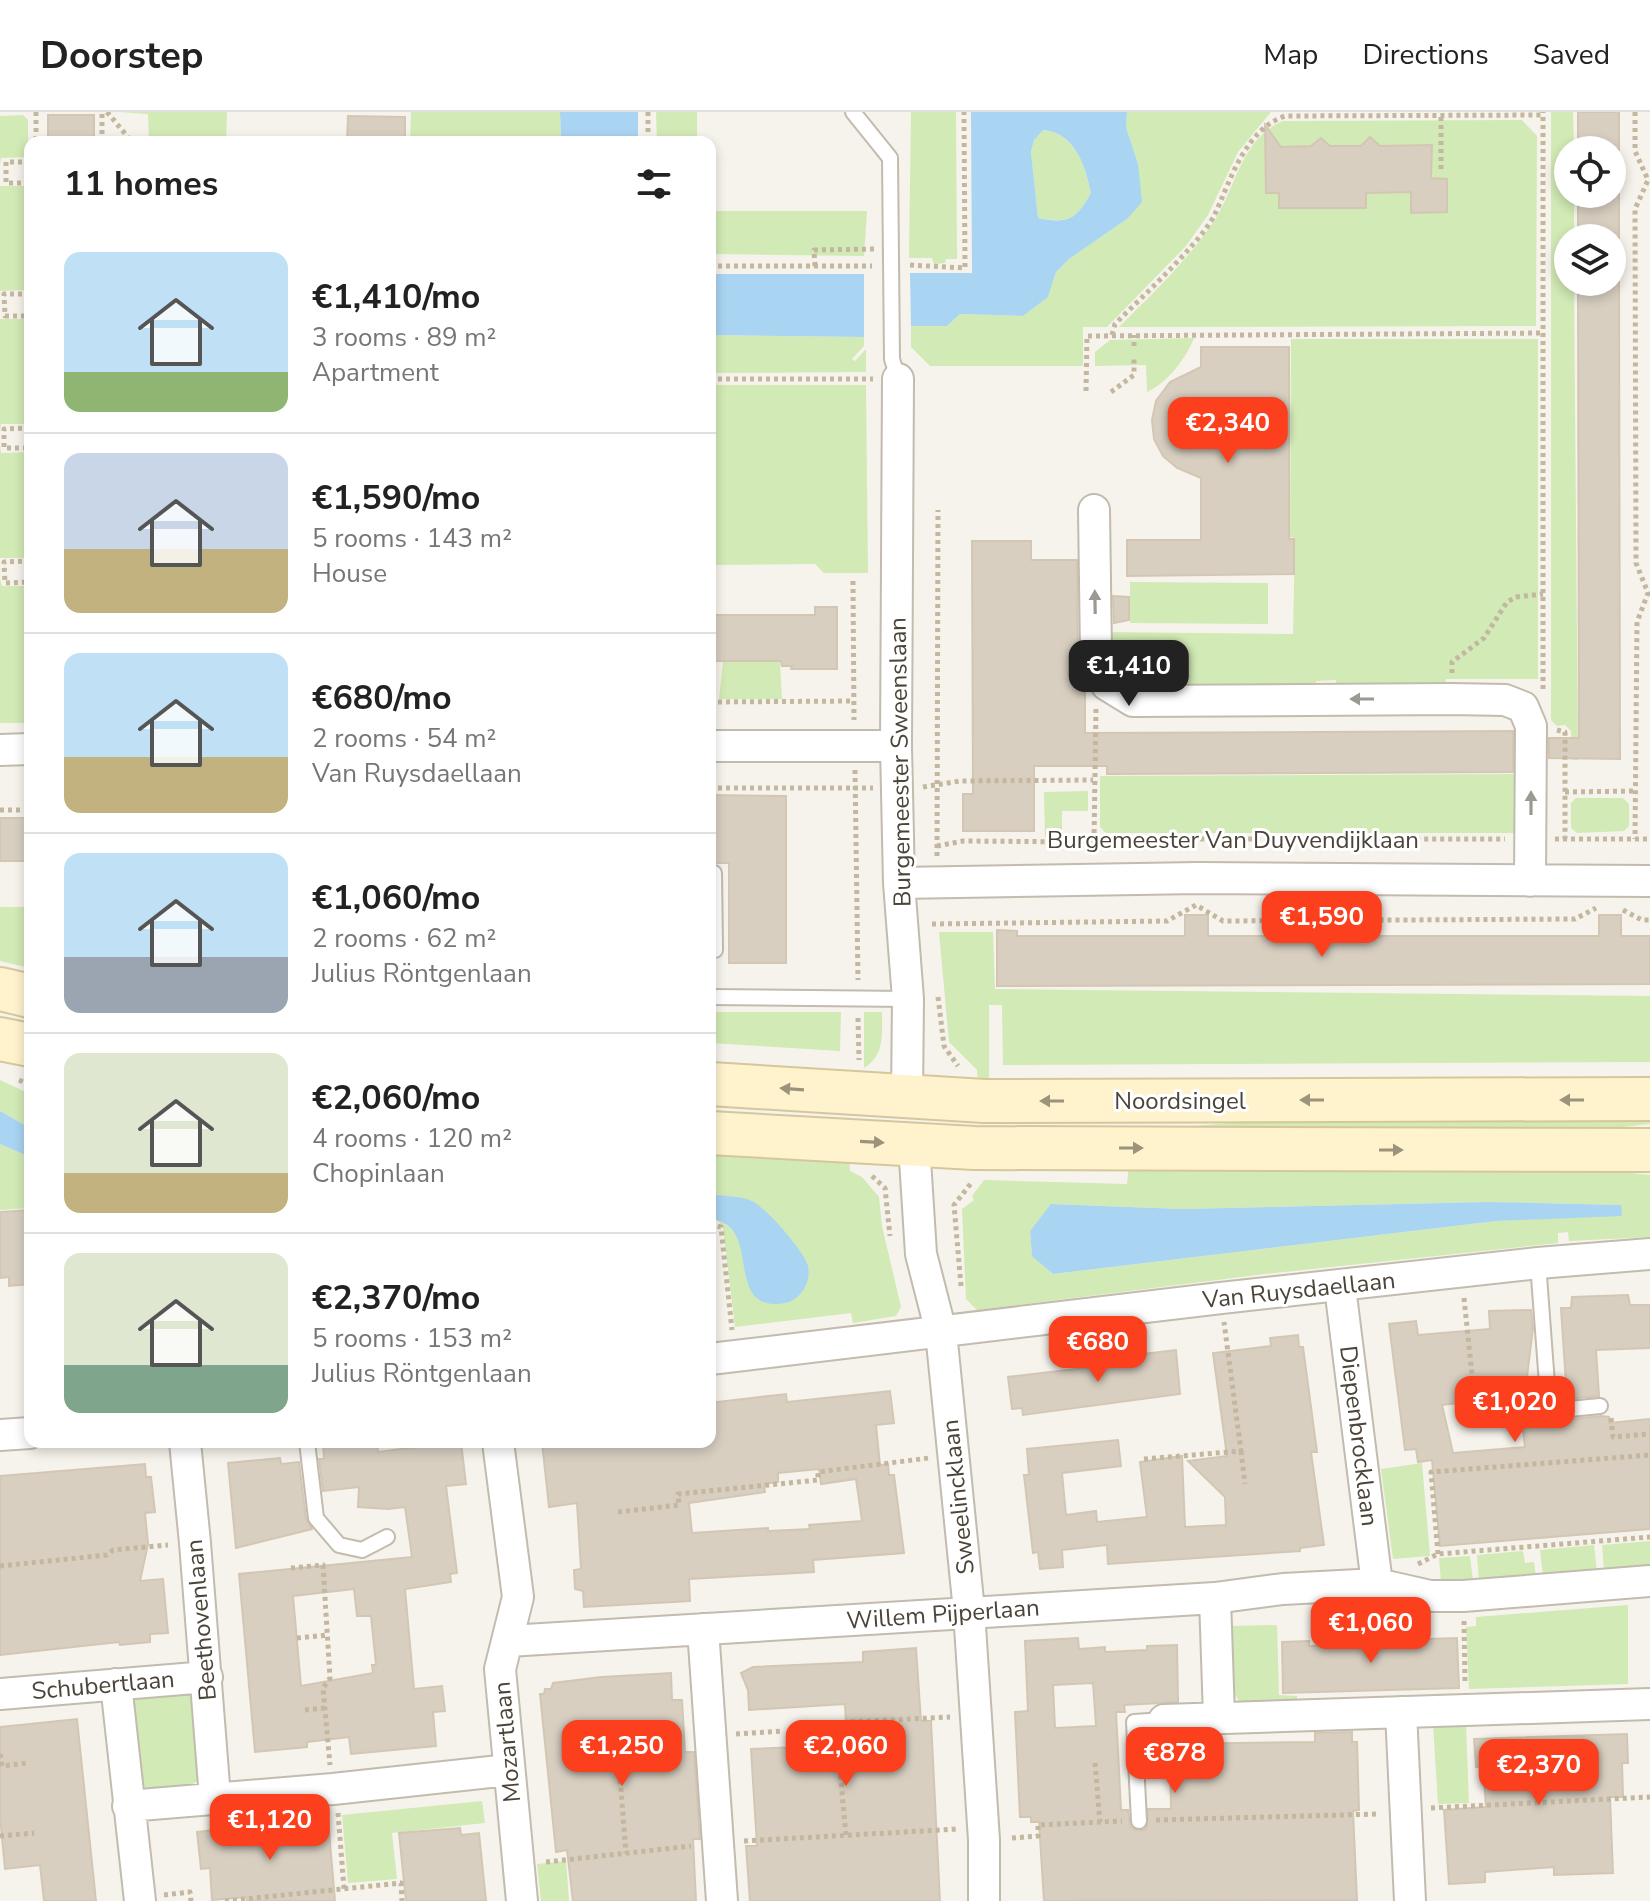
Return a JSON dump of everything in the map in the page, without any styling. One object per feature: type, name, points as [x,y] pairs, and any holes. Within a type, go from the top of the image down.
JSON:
[{"type":"main road","points":[[0,989],[24,995]]},
{"type":"main road","points":[[0,1039],[24,1044]]},
{"type":"main road","name":"Noordsingel","points":[[716,1084],[972,1100],[1650,1099]]},
{"type":"main road","name":"Burgemeester Sweenslaan","points":[[907,1096],[914,1144]]},
{"type":"main road","name":"Noordsingel","points":[[716,1133],[974,1148],[1650,1150]]},
{"type":"street","name":"Burgemeester Sweenslaan","points":[[895,369],[896,746],[899,883],[908,999],[907,1096]]},
{"type":"street","points":[[1094,510],[1096,653],[1107,685],[1133,701],[1451,699],[1505,700],[1523,707],[1531,726],[1530,881]]},
{"type":"street","points":[[716,746],[896,746]]},
{"type":"street","points":[[0,750],[24,749]]},
{"type":"street","name":"Burgemeester Van Duyvendijklaan","points":[[899,883],[1181,878],[1650,881]]},
{"type":"street","name":"Sweelincklaan","points":[[914,1144],[921,1254],[941,1332],[969,1611],[983,1833],[984,1901]]},
{"type":"street","name":"Van Ruysdaellaan","points":[[722,1358],[1221,1298],[1538,1263],[1650,1254]]},
{"type":"street","name":"Diepenbrocklaan","points":[[1340,1287],[1377,1584]]},
{"type":"street","points":[[0,1435],[24,1433]]},
{"type":"street","name":"Beethovenlaan","points":[[186,1448],[215,1798]]},
{"type":"street","name":"Mozartlaan","points":[[499,1448],[518,1597],[500,1669],[522,1901]]},
{"type":"street","name":"Willem Pijperlaan","points":[[508,1641],[1215,1598],[1283,1589],[1377,1584],[1430,1596],[1463,1596],[1650,1581]]},
{"type":"street","points":[[1215,1598],[1219,1717]]},
{"type":"street","points":[[703,1629],[722,1901]]},
{"type":"street","name":"Schubertlaan","points":[[0,1694],[207,1677]]},
{"type":"street","points":[[116,1684],[140,1901]]},
{"type":"street","points":[[1164,1720],[1650,1704]]},
{"type":"street","points":[[1401,1712],[1410,1901]]},
{"type":"street","points":[[128,1806],[509,1770]]},
{"type":"lane","points":[[853,112],[890,158],[895,369]]},
{"type":"lane","points":[[716,997],[908,999]]},
{"type":"lane","points":[[1538,1263],[1549,1411],[1600,1406]]},
{"type":"lane","points":[[308,1448],[316,1518],[339,1545],[362,1550],[387,1537]]},
{"type":"lane","points":[[1139,1821],[1134,1722],[1164,1720]]},
{"type":"path","points":[[36,112],[36,136]]},
{"type":"path","points":[[103,136],[105,112]]},
{"type":"path","points":[[105,112],[127,136]]},
{"type":"path","points":[[648,112],[648,136]]},
{"type":"path","points":[[909,265],[965,268],[964,112]]},
{"type":"path","points":[[1635,112],[1635,151],[1648,180],[1635,209],[1636,563],[1648,593],[1637,622],[1635,839]]},
{"type":"path","points":[[1112,335],[1115,324],[1190,249],[1213,217],[1250,142],[1275,119],[1285,116],[1543,113],[1543,702],[1523,707]]},
{"type":"path","points":[[1441,116],[1441,169]]},
{"type":"path","points":[[24,162],[6,162],[3,172],[6,183],[24,183]]},
{"type":"path","points":[[815,266],[814,250],[862,249]]},
{"type":"path","points":[[716,266],[863,266]]},
{"type":"path","points":[[24,294],[4,294],[2,306],[5,316],[24,316]]},
{"type":"path","points":[[1086,391],[1087,336],[1544,333]]},
{"type":"path","points":[[1134,335],[1134,346]]},
{"type":"path","points":[[1111,392],[1134,375],[1134,358]]},
{"type":"path","points":[[716,379],[895,369]]},
{"type":"path","points":[[24,428],[4,429],[2,438],[4,448],[24,448]]},
{"type":"path","points":[[932,933],[937,846],[938,510]]},
{"type":"path","points":[[24,561],[4,562],[2,570],[5,583],[24,582]]},
{"type":"path","points":[[853,581],[859,1094]]},
{"type":"path","points":[[1451,699],[1452,662],[1484,638],[1507,602],[1516,597],[1543,594]]},
{"type":"path","points":[[1094,841],[1094,711],[1107,685]]},
{"type":"path","points":[[716,702],[854,701]]},
{"type":"path","points":[[1565,792],[1636,791]]},
{"type":"path","points":[[0,810],[24,810]]},
{"type":"path","name":"Burgemeester Van Duyvendijklaan","points":[[937,846],[963,841],[1650,839]]},
{"type":"path","points":[[932,924],[1167,921],[1196,905],[1223,921],[1575,919],[1608,902]]},
{"type":"path","points":[[1619,908],[1642,920],[1650,920]]},
{"type":"path","points":[[938,989],[944,1046],[970,1083],[972,1100]]},
{"type":"path","points":[[858,1141],[859,1165],[885,1188],[891,1239]]},
{"type":"path","points":[[941,1332],[961,1298],[954,1205],[977,1176],[974,1148]]},
{"type":"path","points":[[716,1226],[721,1227],[722,1358]]},
{"type":"path","points":[[1461,1273],[1475,1404]]},
{"type":"path","points":[[1221,1298],[1245,1484]]},
{"type":"path","points":[[1600,1406],[1611,1416],[1613,1437],[1650,1434]]},
{"type":"path","points":[[1144,1459],[1241,1451]]},
{"type":"path","points":[[618,1512],[679,1505],[678,1494],[818,1480],[818,1472],[954,1455]]},
{"type":"path","points":[[1438,1554],[1431,1472],[1650,1455]]},
{"type":"path","points":[[1377,1584],[1438,1554],[1650,1537]]},
{"type":"path","points":[[0,1566],[107,1555],[113,1550],[195,1543]]},
{"type":"path","points":[[291,1568],[323,1565],[330,1678],[323,1688],[344,1889]]},
{"type":"path","points":[[1463,1596],[1466,1709]]},
{"type":"path","points":[[297,1638],[328,1635]]},
{"type":"path","points":[[305,1710],[325,1708]]},
{"type":"path","points":[[846,1835],[837,1739],[847,1722],[976,1716]]},
{"type":"path","points":[[711,1736],[783,1731]]},
{"type":"path","points":[[617,1740],[626,1853]]},
{"type":"path","points":[[0,1754],[2,1766],[27,1763]]},
{"type":"path","points":[[1095,1763],[1100,1822]]},
{"type":"path","points":[[518,1865],[719,1843],[846,1835],[983,1833],[1038,1836],[1038,1825],[1405,1813],[1419,1808],[1650,1797]]},
{"type":"path","points":[[0,1836],[34,1833]]},
{"type":"path","points":[[225,1901],[401,1883],[402,1901]]},
{"type":"green space","points":[[119,112],[227,112],[226,136],[149,136],[148,114]]},
{"type":"green space","points":[[411,112],[560,112],[561,136],[410,136]]},
{"type":"green space","points":[[656,112],[697,112],[697,136],[657,136]]},
{"type":"green space","points":[[911,112],[956,112],[957,259],[946,259],[945,263],[934,264],[932,258],[909,258]]},
{"type":"green space","points":[[1127,112],[1271,112],[1238,152],[1208,215],[1186,246],[1107,327],[1083,327],[1083,366],[930,366],[911,347],[911,326],[947,326],[960,314],[1023,316],[1048,297],[1056,272],[1069,259],[1127,219],[1138,164],[1126,127]]},
{"type":"green space","points":[[1551,112],[1573,112],[1574,136],[1554,136],[1554,208],[1574,208],[1574,224],[1554,224],[1554,296],[1574,296],[1578,760],[1572,760],[1571,731],[1551,720]]},
{"type":"green space","points":[[23,115],[28,120],[28,136],[24,136],[24,157],[1,158],[0,165],[0,116]]},
{"type":"green space","points":[[1522,120],[1537,136],[1536,326],[1119,327],[1193,249],[1222,208],[1249,151],[1269,129],[1283,121]]},
{"type":"green space","points":[[1042,130],[1063,137],[1070,144],[1082,162],[1089,182],[1091,193],[1070,218],[1038,218],[1031,152],[1034,140]]},
{"type":"green space","points":[[0,186],[24,186],[24,290],[0,291]]},
{"type":"green space","points":[[716,211],[867,211],[864,256],[716,254]]},
{"type":"green space","points":[[0,319],[24,319],[24,424],[1,424],[0,432]]},
{"type":"green space","points":[[716,335],[864,337],[864,346],[852,359],[855,361],[866,349],[866,372],[716,373]]},
{"type":"green space","points":[[1194,338],[1175,370],[1147,392],[1146,365],[1095,366],[1095,352],[1110,340]]},
{"type":"green space","points":[[1291,339],[1538,339],[1538,679],[1446,679],[1444,691],[1336,692],[1336,680],[1316,681],[1315,691],[1138,690],[1115,676],[1102,632],[1293,634],[1295,538],[1290,537]]},
{"type":"green space","points":[[716,385],[866,385],[868,573],[824,573],[815,564],[716,565]]},
{"type":"green space","points":[[0,445],[1,453],[24,452],[24,558],[0,558]]},
{"type":"green space","points":[[0,579],[2,586],[24,586],[24,723],[0,723]]},
{"type":"green space","points":[[1130,582],[1268,583],[1268,624],[1130,623]]},
{"type":"green space","points":[[723,662],[780,662],[782,699],[719,699]]},
{"type":"green space","points":[[1524,774],[1524,833],[1106,833],[1100,827],[1100,776]]},
{"type":"green space","points":[[1088,791],[1088,811],[1062,811],[1062,836],[1045,837],[1044,792]]},
{"type":"green space","points":[[1576,798],[1623,798],[1629,804],[1629,826],[1624,831],[1577,833],[1571,828],[1571,803]]},
{"type":"green space","points":[[0,907],[24,907],[24,967],[0,961]]},
{"type":"green space","points":[[939,932],[993,932],[995,989],[1650,996],[1650,1062],[1003,1065],[1002,1005],[989,1005],[989,1085],[978,1085],[977,1070],[949,1042]]},
{"type":"green space","points":[[716,1012],[841,1012],[840,1051],[716,1043]]},
{"type":"green space","points":[[864,1012],[882,1012],[882,1028],[876,1057],[864,1068]]},
{"type":"green space","points":[[0,1080],[24,1091],[24,1125],[0,1111]]},
{"type":"green space","points":[[1650,1116],[1650,1124],[1551,1135],[978,1133],[978,1125],[1150,1130],[1283,1118]]},
{"type":"green space","points":[[0,1144],[24,1154],[24,1208],[0,1210]]},
{"type":"green space","points":[[716,1148],[849,1155],[850,1171],[862,1177],[879,1197],[882,1226],[901,1307],[896,1316],[853,1323],[851,1313],[735,1327],[723,1228],[718,1220],[727,1225],[738,1239],[748,1286],[752,1201],[716,1195]]},
{"type":"green space","points":[[1129,1165],[1565,1166],[1650,1175],[1650,1237],[1569,1241],[1568,1232],[1558,1233],[1558,1243],[1265,1274],[977,1310],[966,1299],[962,1209],[974,1200],[972,1196],[984,1180],[1127,1184]],"holes":[[[1487,1202],[1620,1205],[1622,1215],[1496,1221],[1053,1274],[1032,1255],[1030,1231],[1052,1204],[1181,1209]]]},
{"type":"green space","points":[[1422,1463],[1430,1556],[1393,1559],[1381,1469]]},
{"type":"green space","points":[[1650,1541],[1650,1567],[1604,1570],[1602,1545]]},
{"type":"green space","points":[[1594,1545],[1597,1572],[1543,1576],[1540,1550]]},
{"type":"green space","points":[[1523,1551],[1525,1563],[1534,1562],[1536,1576],[1479,1581],[1477,1555]]},
{"type":"green space","points":[[1470,1556],[1473,1581],[1441,1582],[1439,1558]]},
{"type":"green space","points":[[1628,1605],[1628,1684],[1469,1689],[1466,1627],[1476,1626],[1476,1617]]},
{"type":"green space","points":[[1277,1625],[1279,1695],[1297,1696],[1297,1705],[1251,1707],[1242,1703],[1231,1685],[1228,1626]]},
{"type":"green space","points":[[143,1694],[189,1694],[195,1698],[199,1780],[187,1788],[147,1790],[140,1779],[131,1708],[134,1699]]},
{"type":"green space","points":[[1466,1723],[1469,1803],[1438,1804],[1433,1725]]},
{"type":"green space","points":[[482,1801],[485,1823],[392,1833],[397,1879],[348,1883],[342,1815]]},
{"type":"green space","points":[[566,1861],[569,1901],[541,1901],[537,1864]]},
{"type":"water","points":[[560,112],[638,112],[638,136],[561,136]]},
{"type":"water","points":[[971,112],[1127,112],[1126,127],[1138,164],[1142,202],[1127,219],[1069,259],[1056,272],[1048,297],[1023,316],[960,314],[947,326],[911,326],[910,273],[972,273]],"holes":[[[1043,130],[1054,132],[1077,152],[1091,193],[1081,209],[1064,220],[1038,218],[1031,152],[1034,140]]]},
{"type":"water","points":[[716,274],[864,274],[864,337],[716,335]]},
{"type":"water","points":[[0,1111],[24,1125],[24,1154],[0,1144]]},
{"type":"water","points":[[716,1195],[752,1201],[767,1212],[800,1251],[808,1266],[806,1285],[797,1297],[776,1304],[758,1299],[750,1289],[735,1234],[726,1224],[716,1221]]},
{"type":"water","points":[[1487,1202],[1621,1205],[1622,1216],[1496,1221],[1053,1274],[1032,1256],[1030,1231],[1051,1204],[1181,1209]]},
{"type":"building","points":[[1578,112],[1619,112],[1619,136],[1578,136]]},
{"type":"building","points":[[48,115],[94,115],[94,136],[48,136]]},
{"type":"building","points":[[348,116],[405,117],[405,136],[347,136]]},
{"type":"building","points":[[1265,125],[1281,147],[1311,146],[1321,138],[1330,146],[1361,146],[1370,137],[1380,146],[1432,145],[1431,178],[1447,179],[1447,212],[1411,213],[1411,192],[1366,193],[1366,208],[1279,208],[1279,193],[1266,193]]},
{"type":"building","points":[[1578,208],[1619,208],[1619,224],[1578,224]]},
{"type":"building","points":[[1578,296],[1619,296],[1620,759],[1549,758],[1549,738],[1579,738]]},
{"type":"building","points":[[1201,347],[1289,347],[1289,539],[1294,539],[1294,574],[1127,576],[1127,540],[1201,540],[1201,478],[1177,468],[1163,456],[1154,439],[1152,420],[1156,401],[1170,382],[1201,367]]},
{"type":"building","points":[[972,541],[1031,541],[1031,560],[1077,560],[1078,653],[1085,677],[1085,733],[1513,731],[1513,772],[1107,774],[1107,766],[1034,766],[1034,831],[963,831],[963,794],[973,794]]},
{"type":"building","points":[[1113,596],[1129,597],[1129,620],[1114,623]]},
{"type":"building","points":[[815,607],[837,607],[837,669],[791,669],[792,666],[782,666],[781,661],[716,661],[716,615],[815,615]]},
{"type":"building","points":[[716,795],[786,796],[786,963],[729,963],[729,863],[716,863]]},
{"type":"building","points":[[0,818],[24,818],[24,861],[0,861]]},
{"type":"building","points":[[1185,915],[1208,915],[1208,936],[1599,936],[1599,915],[1621,915],[1621,936],[1650,936],[1650,984],[997,986],[997,930],[1017,931],[1017,936],[1185,936]]},
{"type":"building","points":[[24,1210],[24,1285],[9,1286],[9,1277],[0,1278],[0,1212]]},
{"type":"building","points":[[1628,1295],[1630,1305],[1650,1305],[1650,1348],[1596,1350],[1599,1396],[1567,1399],[1561,1308],[1571,1308],[1572,1297]]},
{"type":"building","points":[[1531,1310],[1533,1328],[1524,1401],[1491,1399],[1442,1405],[1453,1453],[1525,1447],[1522,1424],[1601,1416],[1609,1417],[1609,1423],[1650,1419],[1650,1529],[1440,1546],[1432,1460],[1418,1462],[1416,1449],[1405,1450],[1389,1324],[1416,1321],[1418,1335],[1490,1329],[1489,1311]]},
{"type":"building","points":[[1298,1335],[1299,1347],[1303,1347],[1317,1452],[1311,1452],[1324,1545],[1300,1548],[1300,1551],[1108,1564],[1107,1545],[1062,1550],[1063,1567],[1040,1569],[1038,1552],[1033,1553],[1024,1475],[1029,1475],[1027,1449],[1118,1440],[1121,1466],[1062,1473],[1066,1515],[1096,1511],[1097,1522],[1147,1517],[1140,1462],[1182,1456],[1185,1527],[1226,1525],[1225,1497],[1188,1461],[1227,1456],[1213,1353],[1271,1346],[1270,1338]]},
{"type":"building","points":[[1176,1350],[1180,1394],[1023,1415],[1022,1408],[1012,1409],[1008,1377],[1110,1365],[1110,1358]]},
{"type":"building","points":[[890,1391],[894,1423],[876,1425],[880,1465],[888,1464],[889,1475],[894,1475],[904,1553],[813,1560],[814,1572],[689,1579],[690,1601],[584,1607],[583,1591],[575,1589],[574,1570],[581,1569],[577,1503],[549,1507],[543,1448],[716,1448],[716,1402],[786,1394],[787,1402]],"holes":[[[819,1469],[821,1484],[856,1479],[862,1521],[809,1525],[810,1529],[768,1531],[768,1528],[692,1533],[689,1503],[765,1492],[764,1484],[778,1482],[778,1473]]]},
{"type":"building","points":[[323,1448],[378,1448],[378,1452],[409,1448],[462,1448],[466,1484],[446,1486],[457,1573],[450,1574],[451,1582],[405,1589],[414,1689],[442,1686],[445,1711],[433,1712],[436,1746],[351,1754],[349,1737],[307,1742],[307,1747],[255,1752],[239,1574],[412,1557],[405,1507],[358,1507],[359,1487],[323,1491],[319,1459],[324,1459]],"holes":[[[354,1589],[357,1616],[371,1616],[376,1665],[372,1665],[373,1673],[301,1686],[293,1596]]]},
{"type":"building","points":[[280,1458],[281,1464],[299,1462],[306,1519],[312,1529],[236,1548],[228,1463]]},
{"type":"building","points":[[145,1464],[146,1477],[151,1477],[155,1512],[145,1513],[148,1544],[140,1581],[163,1579],[168,1633],[150,1634],[150,1642],[120,1645],[119,1642],[0,1655],[0,1476]]},
{"type":"building","points":[[1385,1604],[1397,1640],[1457,1638],[1459,1688],[1283,1693],[1282,1642],[1309,1641],[1309,1646],[1376,1645]]},
{"type":"building","points":[[1078,1638],[1079,1649],[1105,1647],[1105,1652],[1177,1645],[1178,1702],[1124,1705],[1125,1712],[1116,1712],[1121,1810],[1128,1810],[1130,1826],[1135,1830],[1144,1830],[1147,1826],[1148,1809],[1171,1809],[1170,1744],[1315,1742],[1315,1733],[1352,1732],[1352,1742],[1357,1742],[1359,1810],[1353,1811],[1357,1900],[1044,1901],[1039,1822],[1031,1822],[1031,1817],[1020,1817],[1015,1712],[1028,1711],[1025,1641]],"holes":[[[1093,1683],[1096,1726],[1055,1728],[1053,1685]]]},
{"type":"building","points":[[916,1648],[921,1721],[931,1721],[940,1901],[750,1901],[746,1846],[757,1846],[751,1749],[847,1744],[845,1704],[749,1710],[748,1690],[741,1673],[753,1667],[863,1662],[863,1652]]},
{"type":"building","points":[[671,1673],[672,1700],[682,1700],[685,1752],[694,1752],[700,1839],[693,1839],[696,1901],[573,1901],[567,1850],[556,1852],[540,1694],[544,1694],[545,1689],[551,1689],[553,1683]]},
{"type":"building","points":[[77,1719],[96,1901],[44,1901],[40,1865],[5,1869],[0,1816],[0,1727]]},
{"type":"building","points":[[1627,1734],[1628,1763],[1622,1763],[1623,1797],[1610,1797],[1613,1873],[1554,1875],[1554,1867],[1485,1872],[1485,1882],[1449,1884],[1444,1810],[1486,1807],[1483,1767],[1476,1767],[1474,1739]]},
{"type":"building","points":[[328,1819],[335,1901],[247,1901],[246,1897],[212,1900],[210,1868],[201,1869],[197,1832]]},
{"type":"building","points":[[460,1828],[461,1835],[479,1833],[486,1901],[406,1901],[399,1833]]}]
